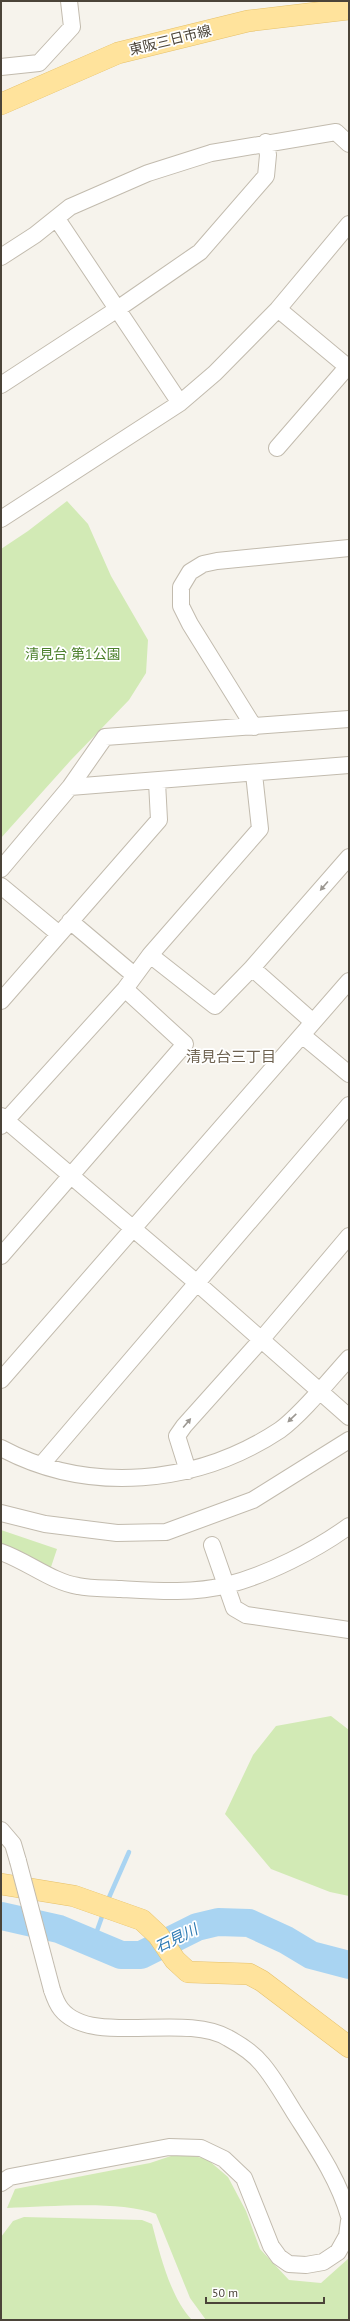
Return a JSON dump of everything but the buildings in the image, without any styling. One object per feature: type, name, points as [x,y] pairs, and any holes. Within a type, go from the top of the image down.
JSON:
[{"type":"main road","name":"東阪三日市線","points":[[1,104],[118,53],[248,21],[349,9]]},
{"type":"main road","points":[[1,1884],[74,1896],[142,1920],[158,1935],[175,1960],[188,1972],[249,1974],[262,1981],[349,2047]]},
{"type":"street","points":[[1,67],[39,63],[72,27],[69,1]]},
{"type":"street","points":[[1,257],[57,219],[70,207],[148,173],[211,153],[266,142],[336,132],[349,144]]},
{"type":"street","points":[[1,385],[116,310],[200,252],[266,176],[268,155],[266,142]]},
{"type":"street","points":[[57,219],[116,310],[180,403]]},
{"type":"street","points":[[1,519],[180,403],[216,373],[278,309],[349,224]]},
{"type":"street","points":[[277,448],[349,367],[278,309]]},
{"type":"street","points":[[254,727],[190,624],[181,606],[181,587],[190,572],[202,564],[217,561],[349,548]]},
{"type":"street","points":[[1,869],[70,787],[106,737],[349,719]]},
{"type":"street","points":[[70,787],[157,782],[349,765]]},
{"type":"street","points":[[254,774],[260,829],[150,955],[125,989],[3,1121],[72,1175],[133,1230],[197,1283],[349,1417]]},
{"type":"street","points":[[1,1001],[159,820],[157,782]]},
{"type":"street","points":[[150,955],[215,1006],[252,968],[349,856]]},
{"type":"street","points":[[1,886],[59,934]]},
{"type":"street","points":[[70,921],[134,976]]},
{"type":"street","points":[[252,968],[313,1022]]},
{"type":"street","points":[[1,1380],[349,981]]},
{"type":"street","points":[[1,1256],[186,1044],[125,989]]},
{"type":"street","points":[[302,1035],[349,1074]]},
{"type":"street","points":[[42,1464],[349,1105]]},
{"type":"street","points":[[188,1471],[177,1436],[184,1426],[261,1340],[349,1236]]},
{"type":"street","points":[[1,1448],[19,1457],[69,1474],[96,1478],[136,1479],[188,1471],[236,1455],[281,1429],[320,1391],[349,1358]]},
{"type":"street","points":[[1,1513],[45,1524],[116,1533],[166,1532],[253,1500],[349,1440]]},
{"type":"street","points":[[1,1552],[17,1557],[46,1573],[78,1586],[163,1591],[226,1585],[291,1560],[319,1545],[349,1526]]},
{"type":"street","points":[[212,1545],[234,1608],[246,1615],[349,1630]]},
{"type":"street","points":[[1,1830],[13,1844],[52,1990],[61,2009],[79,2023],[99,2027],[197,2028],[227,2037],[261,2063],[278,2086],[322,2155],[338,2186],[349,2216]]},
{"type":"street","points":[[1,2183],[10,2177],[119,2155],[169,2147],[201,2148],[224,2159],[244,2178],[271,2246],[279,2257],[289,2264],[306,2265],[323,2262],[338,2252],[347,2236],[349,2221]]},
{"type":"green space","name":"清見台 第1公園","points":[[67,501],[88,524],[111,576],[148,640],[146,673],[129,700],[71,760],[1,838],[1,549],[28,531]]},
{"type":"green space","points":[[1,1530],[57,1549],[50,1570],[1,1548]]},
{"type":"green space","points":[[331,1716],[349,1730],[349,1896],[330,1892],[271,1869],[225,1814],[253,1755],[276,1726]]},
{"type":"green space","points":[[180,2153],[207,2159],[228,2177],[246,2211],[260,2249],[289,2280],[321,2283],[349,2258],[349,2320],[206,2320],[190,2298],[156,2214],[123,2207],[83,2205],[7,2208],[15,2189],[150,2163]]},
{"type":"green space","points":[[24,2217],[142,2220],[152,2224],[162,2261],[172,2287],[184,2311],[192,2320],[1,2320],[1,2237],[13,2221]]},
{"type":"waterway","points":[[107,1902],[129,1852]]},
{"type":"waterway","points":[[93,1942],[104,1911]]},
{"type":"waterway","name":"石見川","points":[[1,1916],[59,1929],[121,1955],[141,1955],[197,1927],[218,1922],[249,1923],[286,1940],[311,1955],[349,1965]]},
{"type":"district","name":"清見台三丁目","points":[[231,1056]]}]
